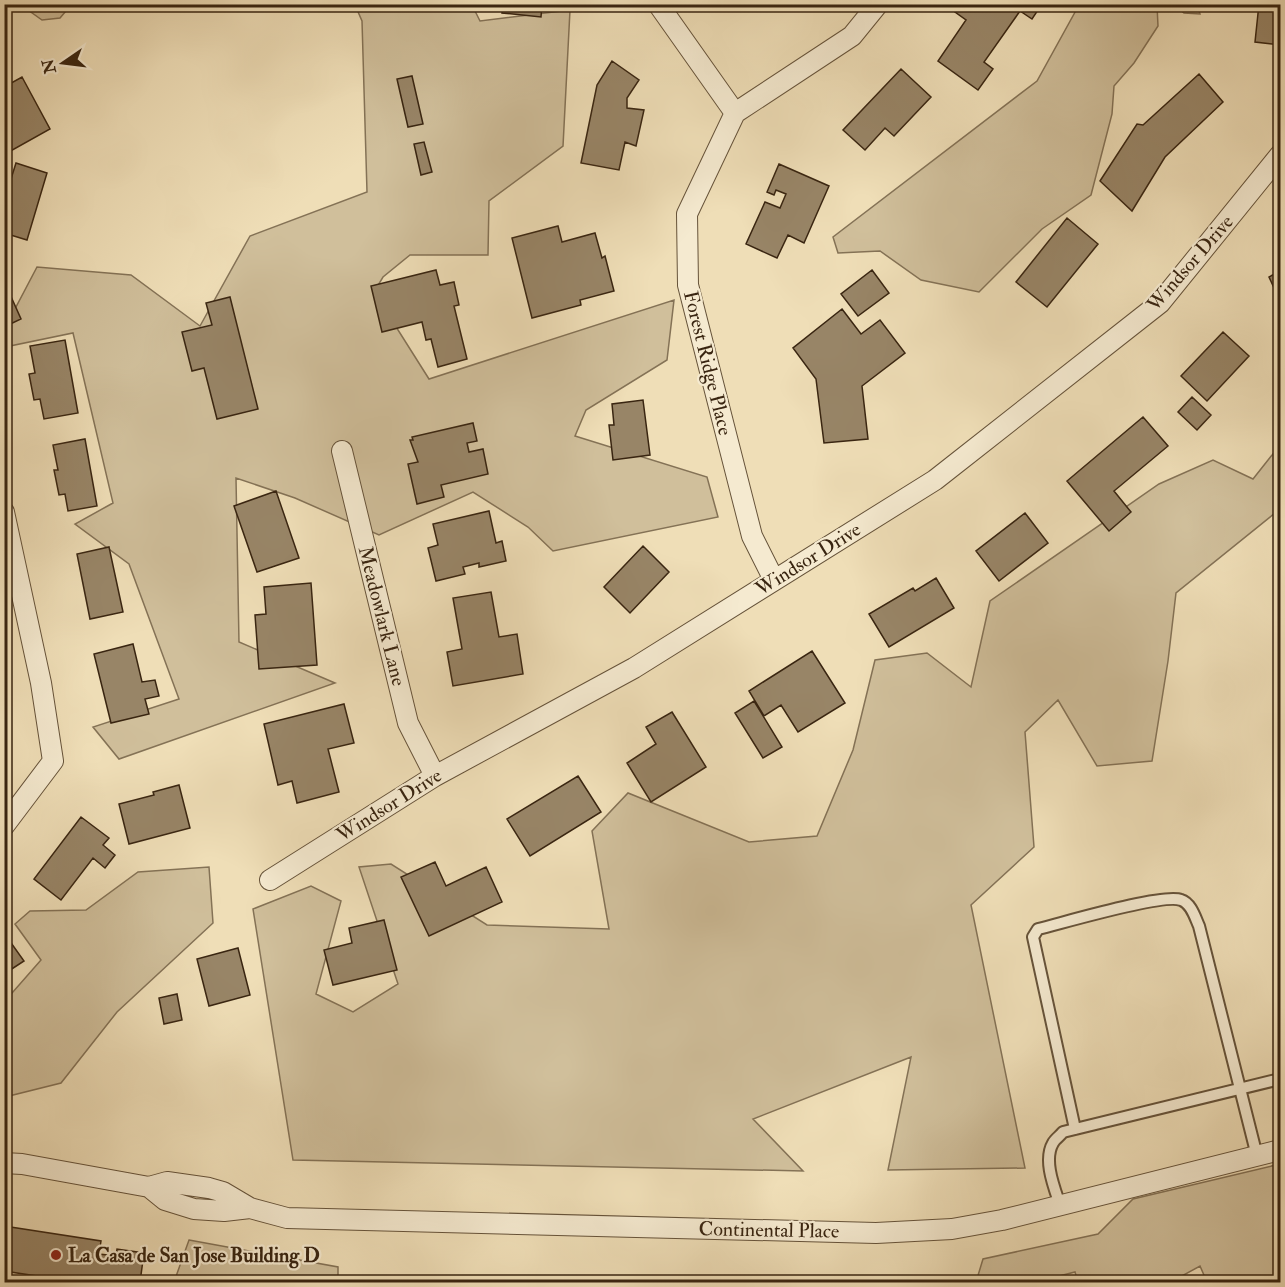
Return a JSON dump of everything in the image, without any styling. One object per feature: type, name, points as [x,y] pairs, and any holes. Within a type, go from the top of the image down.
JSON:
[{"type":"street","points":[[658,4],[735,113],[852,36],[878,4]]},
{"type":"street","name":"Forest Ridge Place","points":[[735,113],[687,214],[688,285],[752,536],[774,580]]},
{"type":"street","name":"Windsor Drive","points":[[270,880],[435,776],[634,668],[935,480],[1160,303],[1281,155]]},
{"type":"street","name":"Meadowlark Lane","points":[[342,451],[408,723],[435,776]]},
{"type":"street","points":[[4,512],[41,683],[53,761],[4,826]]},
{"type":"street","name":"Continental Place","points":[[4,1163],[22,1164],[149,1187],[167,1182],[209,1188],[223,1192],[250,1208],[287,1218],[876,1233],[952,1229],[1002,1220],[1281,1150]]},
{"type":"lane","points":[[1075,1130],[1033,937],[1038,929],[1154,900],[1165,898],[1182,900],[1191,908],[1199,926],[1257,1156]]},
{"type":"lane","points":[[1059,1205],[1049,1160],[1052,1144],[1063,1132],[1281,1079]]},
{"type":"shaded area","points":[[21,5],[71,5],[60,18],[42,20]]},
{"type":"shaded area","points":[[355,5],[472,5],[480,21],[570,10],[563,146],[489,201],[488,255],[410,255],[383,277],[374,292],[429,379],[674,300],[667,360],[586,410],[575,436],[707,477],[718,517],[553,551],[528,527],[473,492],[379,535],[295,498],[236,478],[239,642],[335,683],[119,759],[93,727],[179,699],[129,564],[75,524],[113,503],[73,333],[5,347],[5,328],[37,267],[131,275],[200,326],[250,236],[367,192],[362,21]]},
{"type":"shaded area","points":[[1079,5],[1157,5],[1158,26],[1134,63],[1114,86],[1112,114],[1091,195],[1042,229],[979,292],[921,280],[880,251],[838,253],[833,237],[1037,81]]},
{"type":"shaded area","points":[[1174,5],[1197,5],[1200,14],[1184,13]]},
{"type":"shaded area","points":[[1280,445],[1280,509],[1176,593],[1152,761],[1097,766],[1058,700],[1025,732],[1034,847],[971,905],[1025,1168],[888,1170],[911,1057],[753,1119],[803,1171],[293,1160],[253,909],[311,886],[341,901],[316,994],[353,1012],[398,984],[359,867],[391,864],[487,925],[609,929],[592,831],[628,793],[749,842],[817,836],[853,750],[875,660],[927,653],[971,687],[990,601],[1159,484],[1213,460],[1253,479]]},
{"type":"shaded area","points":[[209,867],[213,923],[117,1012],[61,1083],[5,1097],[5,1001],[41,960],[15,924],[30,911],[86,910],[138,872]]},
{"type":"shaded area","points":[[1280,1164],[1280,1282],[1207,1282],[1200,1266],[1171,1282],[1078,1282],[1075,1272],[1036,1282],[976,1282],[983,1259],[1098,1234],[1133,1199]]},
{"type":"shaded area","points":[[189,1240],[338,1267],[338,1282],[174,1282]]},
{"type":"building","points":[[503,4],[542,4],[541,17],[502,13]]},
{"type":"building","points":[[960,4],[1042,4],[1032,19],[1020,11],[984,62],[993,69],[978,90],[938,61],[966,20],[955,12]]},
{"type":"building","points":[[1259,4],[1280,4],[1280,45],[1255,42]]},
{"type":"building","points":[[612,61],[639,80],[627,98],[627,108],[644,110],[636,146],[625,142],[619,170],[581,163],[597,85]]},
{"type":"building","points":[[901,69],[931,97],[894,136],[885,128],[865,150],[843,130]]},
{"type":"building","points":[[1199,74],[1223,102],[1165,157],[1132,211],[1100,181],[1137,124],[1143,125]]},
{"type":"building","points":[[412,76],[423,124],[408,127],[397,79]]},
{"type":"building","points":[[22,77],[50,129],[7,153],[4,149],[4,123],[9,121],[4,113],[4,87]]},
{"type":"building","points":[[424,142],[432,172],[421,175],[414,144]]},
{"type":"building","points":[[16,163],[47,173],[27,240],[4,233],[4,201]]},
{"type":"building","points":[[779,164],[829,186],[804,243],[788,235],[777,258],[746,244],[765,202],[780,208],[786,194],[776,190],[774,195],[767,192]]},
{"type":"building","points":[[1067,218],[1098,244],[1047,307],[1016,282]]},
{"type":"building","points":[[558,226],[562,242],[595,233],[602,258],[605,256],[614,291],[580,300],[581,305],[532,318],[512,238]]},
{"type":"building","points":[[436,270],[440,285],[454,282],[459,305],[454,306],[467,359],[438,367],[431,339],[426,340],[422,322],[382,332],[371,286]]},
{"type":"building","points":[[872,270],[889,293],[858,316],[841,294]]},
{"type":"building","points":[[1280,271],[1280,301],[1269,277]]},
{"type":"building","points":[[4,281],[21,319],[4,327]]},
{"type":"building","points":[[230,297],[258,409],[217,419],[204,368],[192,371],[182,332],[212,325],[206,303]]},
{"type":"building","points":[[842,309],[861,334],[880,320],[905,353],[862,386],[868,439],[824,443],[816,379],[793,348]]},
{"type":"building","points":[[1223,332],[1249,356],[1207,401],[1181,376]]},
{"type":"building","points":[[65,340],[78,413],[44,419],[40,399],[34,400],[29,374],[35,373],[30,346]]},
{"type":"building","points":[[1192,397],[1211,415],[1197,430],[1178,412]]},
{"type":"building","points":[[643,400],[650,455],[613,460],[609,425],[614,425],[612,404]]},
{"type":"building","points":[[1143,417],[1168,446],[1114,491],[1131,512],[1109,531],[1067,481]]},
{"type":"building","points":[[473,423],[477,441],[467,443],[469,452],[483,449],[488,474],[441,485],[444,497],[417,504],[408,464],[418,462],[410,440],[413,440],[412,437]]},
{"type":"building","points":[[85,439],[97,506],[68,511],[65,494],[59,495],[54,470],[58,470],[53,445]]},
{"type":"building","points":[[276,491],[299,558],[257,572],[234,506]]},
{"type":"building","points":[[489,511],[496,543],[502,541],[506,561],[479,567],[479,563],[463,567],[465,574],[436,581],[428,548],[438,545],[433,524]]},
{"type":"building","points":[[1025,513],[1048,543],[999,581],[976,551]]},
{"type":"building","points":[[643,546],[669,572],[630,613],[604,587]]},
{"type":"building","points":[[109,547],[123,612],[90,619],[77,554]]},
{"type":"building","points":[[936,578],[954,608],[889,647],[869,614],[913,588],[915,591]]},
{"type":"building","points":[[311,583],[317,665],[259,669],[255,615],[266,614],[264,587]]},
{"type":"building","points":[[491,592],[499,637],[517,634],[523,674],[453,686],[447,652],[462,649],[453,598]]},
{"type":"building","points":[[133,644],[142,682],[155,680],[159,696],[145,699],[149,714],[111,723],[94,654]]},
{"type":"building","points":[[812,651],[845,703],[798,732],[781,705],[764,716],[749,691]]},
{"type":"building","points":[[754,701],[782,747],[763,758],[735,713]]},
{"type":"building","points":[[344,704],[354,743],[328,749],[339,792],[297,803],[292,781],[278,785],[264,724]]},
{"type":"building","points":[[672,712],[706,767],[651,802],[627,763],[656,744],[646,727]]},
{"type":"building","points":[[578,776],[601,812],[530,856],[507,819]]},
{"type":"building","points":[[179,785],[190,828],[129,844],[119,804],[154,795],[153,792]]},
{"type":"building","points":[[81,817],[109,838],[103,845],[115,855],[105,868],[93,858],[61,900],[34,879]]},
{"type":"building","points":[[435,862],[446,886],[486,867],[502,902],[429,936],[401,877]]},
{"type":"building","points":[[384,920],[397,970],[333,985],[324,950],[352,943],[349,928]]},
{"type":"building","points":[[4,933],[24,961],[4,974]]},
{"type":"building","points":[[238,948],[250,995],[209,1006],[197,959]]},
{"type":"building","points":[[177,994],[182,1020],[164,1024],[159,998]]},
{"type":"building","name":"La Casa de San Jose Building D","points":[[4,1226],[101,1241],[99,1254],[116,1256],[117,1249],[144,1253],[140,1282],[77,1282],[4,1271]]},
{"type":"place","name":"La Casa de San Jose Building D","points":[[56,1255]]}]
